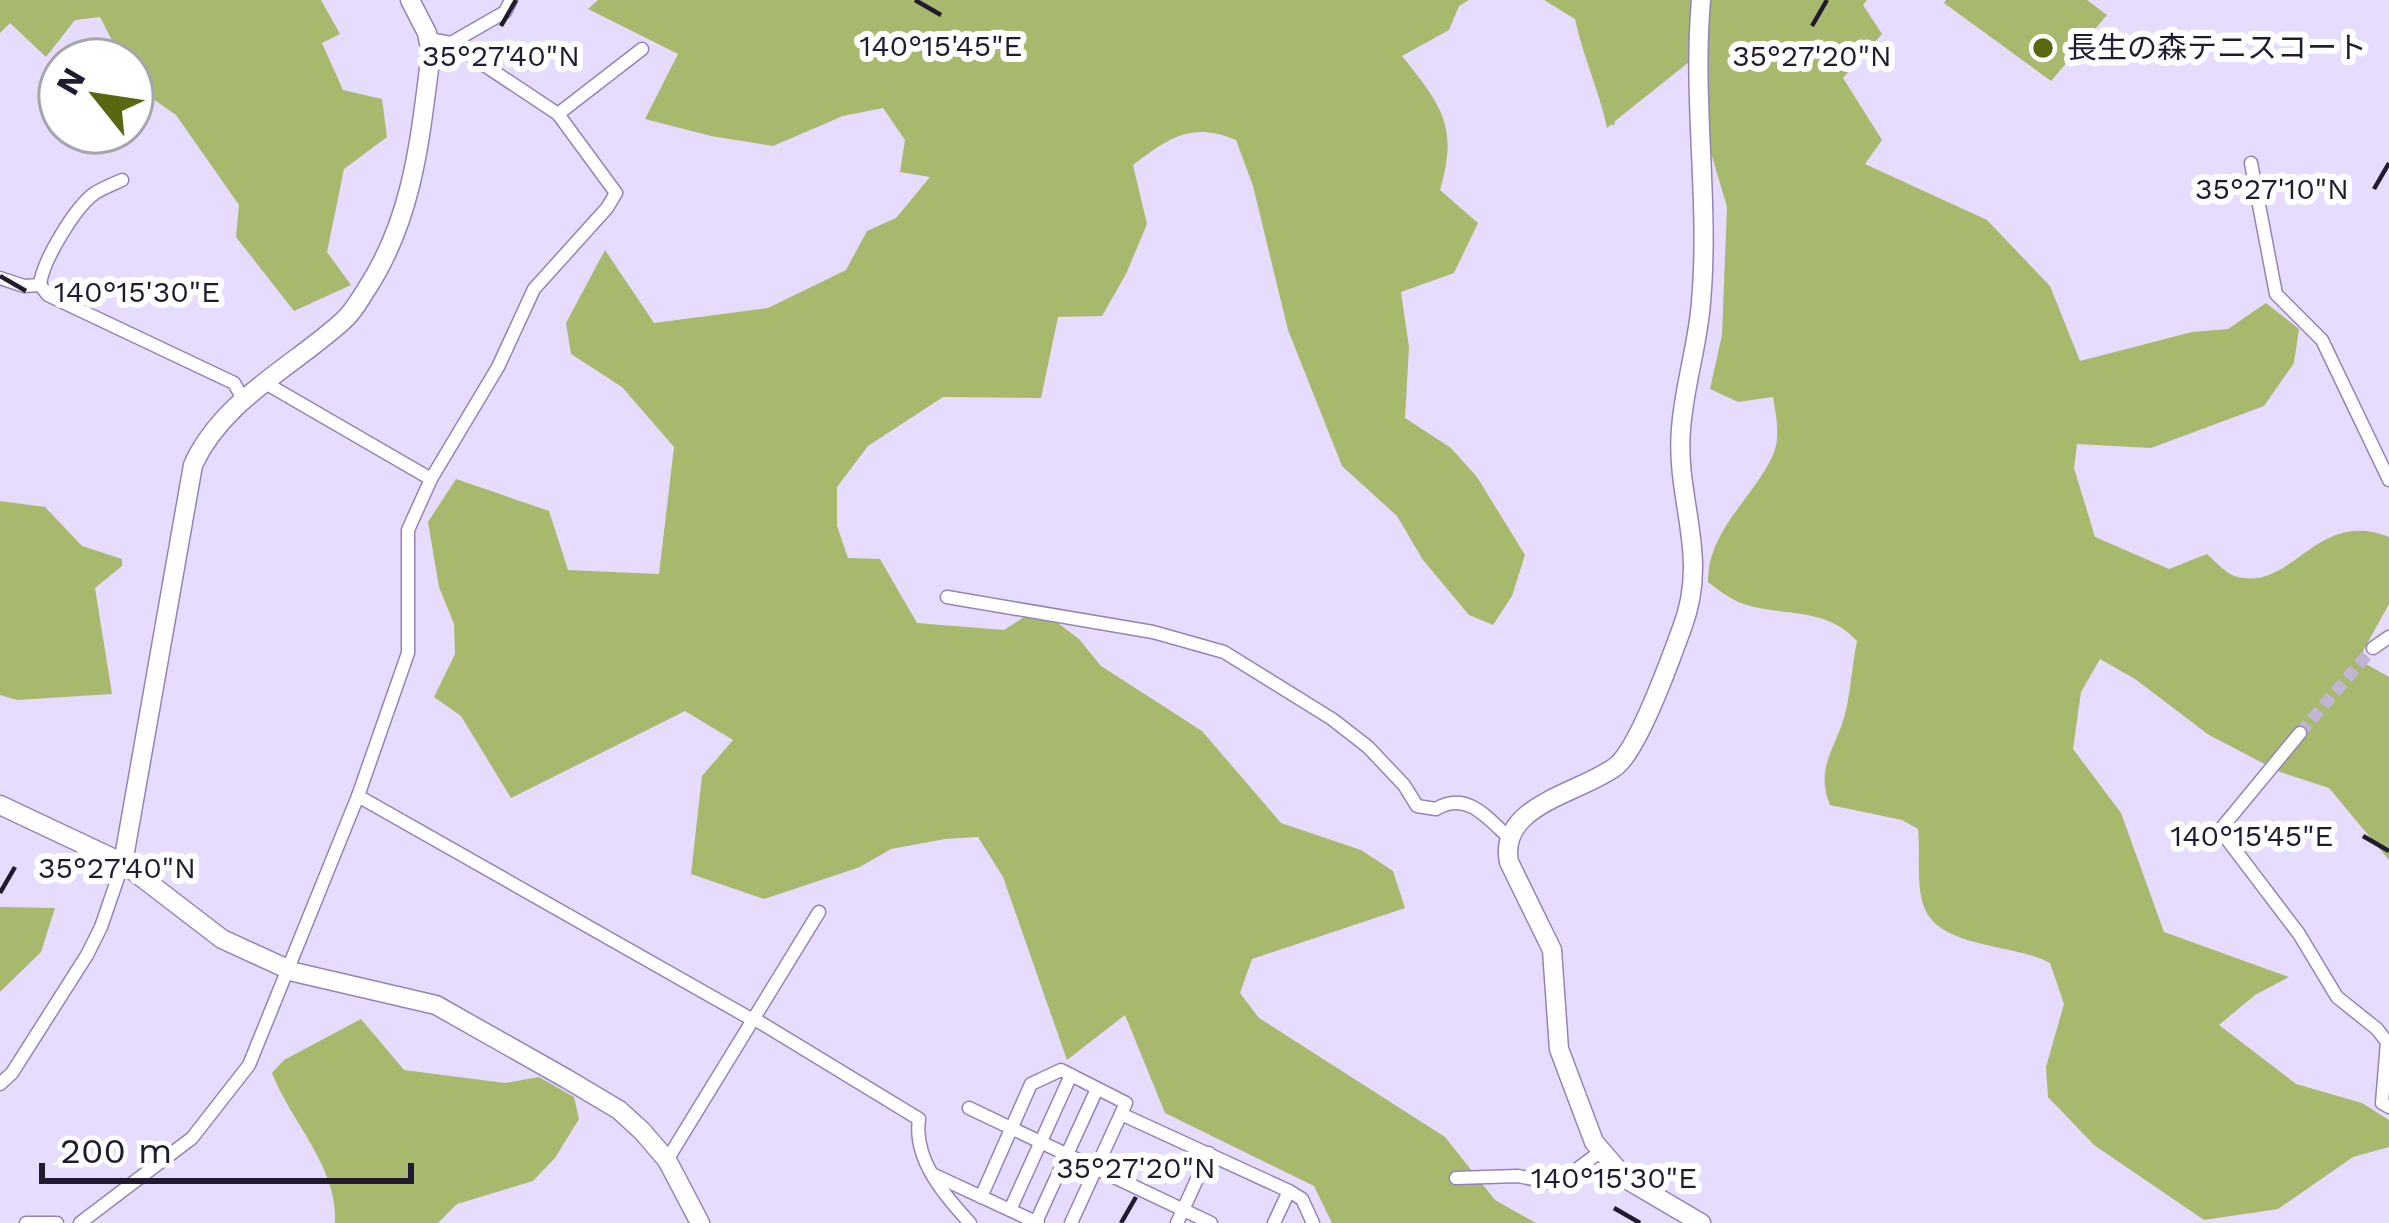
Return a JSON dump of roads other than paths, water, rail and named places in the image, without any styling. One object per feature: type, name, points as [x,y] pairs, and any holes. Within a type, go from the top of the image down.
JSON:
[{"type":"street","points":[[0,1084],[12,1073],[87,955],[123,863],[186,491],[202,447],[243,399],[268,384],[349,316],[402,219],[416,173],[431,53],[410,0]]},
{"type":"street","points":[[451,43],[505,12],[511,0]]},
{"type":"street","points":[[1701,0],[1695,66],[1702,302],[1681,431],[1682,471],[1696,560],[1684,623],[1620,764],[1522,817],[1508,837],[1509,862],[1552,950],[1559,1049],[1600,1152],[1626,1179],[1701,1223]]},
{"type":"street","points":[[80,1223],[192,1138],[249,1065],[358,796],[407,653],[409,530],[431,478],[497,367],[534,289],[608,208],[616,193],[558,114],[451,43],[429,39]]},
{"type":"street","points":[[558,114],[642,49]]},
{"type":"street","points":[[2251,163],[2276,294],[2322,340],[2389,480]]},
{"type":"street","points":[[122,180],[94,193],[82,206],[41,270],[40,285],[48,296],[234,383],[243,399]]},
{"type":"street","points":[[0,278],[24,286],[40,285]]},
{"type":"street","points":[[268,384],[431,478]]},
{"type":"street","points":[[947,597],[1168,635],[1224,652],[1368,747],[1405,785],[1417,806],[1436,809],[1450,801],[1469,803],[1508,837]]},
{"type":"street","points":[[2373,648],[2389,637]]},
{"type":"street","points":[[2300,733],[2220,830],[2299,934],[2337,997],[2387,1042],[2382,1102],[2389,1107]]},
{"type":"street","points":[[358,796],[919,1118],[921,1146],[932,1174],[946,1198],[970,1223]]},
{"type":"street","points":[[0,805],[123,863],[222,939],[287,968],[408,997],[463,1018],[619,1110],[668,1160],[700,1223]]},
{"type":"street","points":[[668,1160],[819,912]]},
{"type":"street","points":[[981,1196],[1031,1084],[1061,1070],[1126,1103],[1071,1223]]},
{"type":"street","points":[[1010,1210],[1071,1075]]},
{"type":"street","points":[[932,1174],[1037,1222],[1097,1089]]},
{"type":"street","points":[[969,1108],[1096,1168],[1180,1216],[1211,1223]]},
{"type":"street","points":[[1121,1114],[1289,1191],[1302,1199],[1313,1223]]},
{"type":"street","points":[[1456,1178],[1518,1176],[1557,1184],[1600,1152]]},
{"type":"street","points":[[1180,1216],[1209,1153]]},
{"type":"street","points":[[1274,1223],[1289,1191]]},
{"type":"street","points":[[26,1223],[57,1223]]},
{"type":"tunnel","points":[[2300,733],[2373,648]]},
{"type":"place","name":"長生の森テニスコート","points":[[2043,48]]}]
